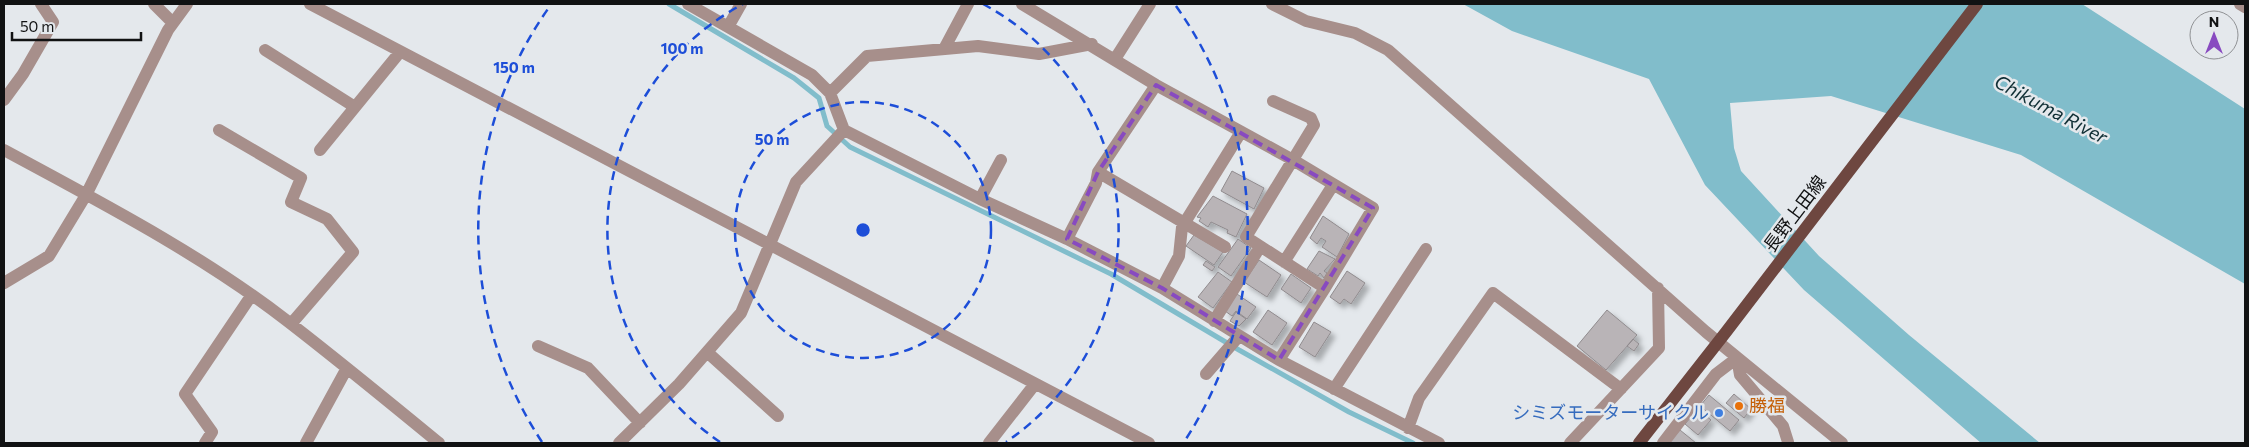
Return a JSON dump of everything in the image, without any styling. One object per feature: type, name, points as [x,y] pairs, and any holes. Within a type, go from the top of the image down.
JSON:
[{"type":"main road","name":"長野上田線","points":[[1639,443],[1977,4]]},
{"type":"street","points":[[4,100],[23,74],[53,22],[41,4]]},
{"type":"street","points":[[154,4],[173,23]]},
{"type":"street","points":[[4,283],[49,256],[86,195],[173,23],[187,4]]},
{"type":"street","points":[[310,4],[1150,443]]},
{"type":"street","points":[[688,4],[812,75],[830,93],[844,130],[980,199],[1067,239],[1162,288],[1279,360],[1439,443]]},
{"type":"street","points":[[728,27],[741,4]]},
{"type":"street","points":[[944,49],[968,4]]},
{"type":"street","points":[[1022,4],[1043,9],[1092,44],[1156,85],[1293,160],[1373,208],[1279,360]]},
{"type":"street","points":[[1115,59],[1150,4]]},
{"type":"street","points":[[1272,4],[1306,21],[1355,32],[1388,50],[1658,288],[1722,337],[1738,358],[1842,443]]},
{"type":"street","points":[[2240,4],[2245,7]]},
{"type":"street","points":[[830,93],[867,56],[978,46],[1039,54],[1092,44]]},
{"type":"street","points":[[265,50],[355,107]]},
{"type":"street","points":[[320,150],[400,52]]},
{"type":"street","points":[[1067,239],[1096,183],[1098,172],[1156,85]]},
{"type":"street","points":[[1273,101],[1311,118],[1314,125],[1246,237],[1325,288]]},
{"type":"street","points":[[219,130],[301,178],[291,202],[327,219],[353,252],[291,324]]},
{"type":"street","points":[[619,443],[679,384],[740,313],[796,182],[844,130]]},
{"type":"street","points":[[1162,288],[1179,256],[1184,223],[1241,132]]},
{"type":"street","points":[[4,150],[86,195],[214,271],[291,324],[440,443]]},
{"type":"street","points":[[980,199],[1001,160]]},
{"type":"street","points":[[1098,172],[1225,247]]},
{"type":"street","points":[[1284,262],[1334,185]]},
{"type":"street","points":[[1214,321],[1260,246]]},
{"type":"street","points":[[1334,389],[1426,248]]},
{"type":"street","points":[[1570,443],[1660,348],[1658,288]]},
{"type":"street","points":[[1408,428],[1419,398],[1493,294],[1621,389]]},
{"type":"street","points":[[205,443],[212,432],[185,394],[251,296]]},
{"type":"street","points":[[1206,374],[1239,336]]},
{"type":"street","points":[[538,346],[588,368],[640,423]]},
{"type":"street","points":[[707,352],[778,416]]},
{"type":"street","points":[[1738,358],[1740,376],[1783,426],[1788,442]]},
{"type":"street","points":[[1663,443],[1716,374],[1738,358]]},
{"type":"street","points":[[306,443],[347,368]]},
{"type":"street","points":[[989,443],[1035,384]]},
{"type":"highlighted area","points":[[1156,85],[1373,208],[1279,360],[1162,288],[1067,239],[1098,172]]},
{"type":"water","name":"Chikuma River","points":[[1463,4],[2082,4],[2245,109],[2245,284],[2021,155],[1831,96],[1730,103],[1734,148],[1741,171],[1819,256],[1909,335],[2040,443],[1981,443],[1804,290],[1705,185],[1649,79],[1512,31]]},
{"type":"building","points":[[1232,171],[1264,188],[1254,209],[1221,191]]},
{"type":"building","points":[[1213,196],[1247,214],[1236,237],[1227,233],[1228,230],[1211,222],[1208,227],[1199,221],[1201,218],[1197,217]]},
{"type":"building","points":[[1323,216],[1349,234],[1337,257],[1322,247],[1326,241],[1321,238],[1317,244],[1310,238]]},
{"type":"building","points":[[1194,235],[1223,252],[1214,265],[1186,246]]},
{"type":"building","points":[[1238,239],[1251,248],[1231,276],[1218,267]]},
{"type":"building","points":[[1319,251],[1335,259],[1324,271],[1327,273],[1324,278],[1320,273],[1318,276],[1307,269]]},
{"type":"building","points":[[1259,260],[1281,275],[1267,297],[1244,282]]},
{"type":"building","points":[[1206,261],[1215,267],[1212,271],[1203,265]]},
{"type":"building","points":[[1347,271],[1365,283],[1351,304],[1344,299],[1340,304],[1330,297]]},
{"type":"building","points":[[1218,272],[1232,282],[1213,308],[1198,297]]},
{"type":"building","points":[[1291,274],[1311,288],[1301,303],[1281,289]]},
{"type":"building","points":[[1237,294],[1256,307],[1247,319],[1236,311],[1232,316],[1225,311]]},
{"type":"building","points":[[1268,310],[1287,323],[1272,345],[1253,332]]},
{"type":"building","points":[[1607,310],[1637,335],[1606,370],[1577,346]]},
{"type":"building","points":[[1236,312],[1246,319],[1239,326],[1230,321]]},
{"type":"building","points":[[1314,322],[1331,332],[1315,357],[1299,347]]},
{"type":"building","points":[[1633,339],[1639,344],[1634,351],[1627,346]]},
{"type":"building","name":"勝福","points":[[1734,394],[1751,409],[1744,418],[1726,403]]},
{"type":"building","name":"シミズモーターサイクル","points":[[1709,395],[1739,420],[1730,431],[1700,406]]},
{"type":"building","points":[[1698,409],[1711,420],[1698,435],[1685,424]]},
{"type":"building","points":[[1680,430],[1696,443],[1668,443]]},
{"type":"waterway","points":[[669,4],[794,78],[819,98],[827,126],[850,147],[1111,274],[1239,350],[1349,412],[1413,443]]},
{"type":"place","name":"勝福","points":[[1739,406]]},
{"type":"place","name":"シミズモーターサイクル","points":[[1719,413]]}]
